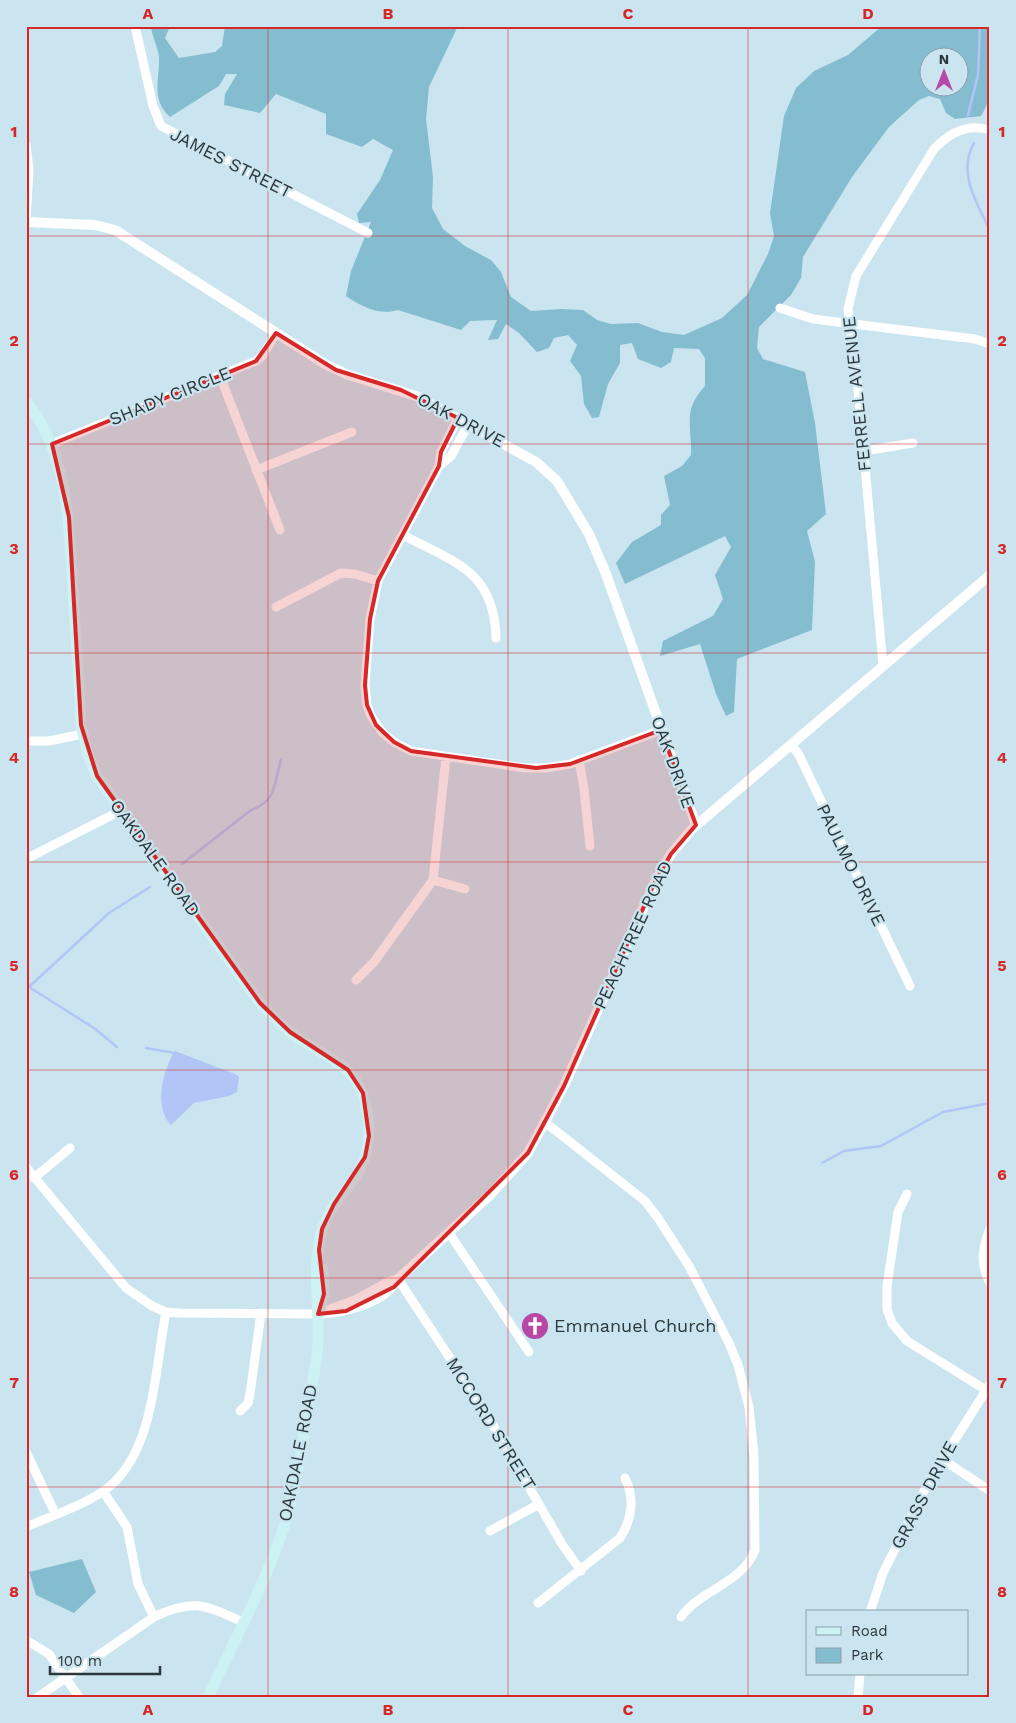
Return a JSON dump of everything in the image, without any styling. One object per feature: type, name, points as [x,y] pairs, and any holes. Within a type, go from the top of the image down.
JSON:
[{"type":"main road","name":"OAKDALE ROAD","points":[[26,401],[52,444],[62,477],[69,517],[83,734],[88,755],[97,776],[120,811],[260,1003],[290,1032],[348,1070],[360,1087],[369,1122],[370,1136],[365,1157],[359,1171],[334,1204],[322,1230],[319,1250],[323,1261],[324,1294],[318,1314],[317,1353],[291,1506],[279,1542],[208,1697]]},
{"type":"street","name":"JAMES STREET","points":[[135,26],[161,126],[368,233]]},
{"type":"street","name":"FERRELL AVENUE","points":[[884,665],[864,451],[849,323],[849,295],[856,276],[934,149],[942,140],[966,128],[990,130]]},
{"type":"street","points":[[26,145],[29,169],[26,222]]},
{"type":"street","name":"OAK DRIVE","points":[[26,222],[95,225],[115,230],[336,370],[401,390],[469,423],[546,469],[572,504],[590,535],[606,574],[696,825]]},
{"type":"street","points":[[780,308],[805,317],[975,339],[990,344]]},
{"type":"street","name":"SHADY CIRCLE","points":[[52,444],[220,376],[261,357],[276,333]]},
{"type":"street","points":[[220,376],[280,530]]},
{"type":"street","points":[[458,418],[441,452],[439,466],[378,581],[370,619],[365,686],[371,716],[382,732],[394,742],[411,750],[446,757],[536,768],[558,767],[662,730]]},
{"type":"street","points":[[439,466],[451,456],[469,423]]},
{"type":"street","points":[[256,470],[352,432]]},
{"type":"street","points":[[864,451],[913,443]]},
{"type":"street","points":[[403,535],[461,566],[480,581],[491,602],[496,638]]},
{"type":"street","points":[[276,607],[341,573],[355,574],[378,581]]},
{"type":"street","name":"PEACHTREE ROAD","points":[[26,1167],[126,1288],[152,1306],[166,1312],[336,1313],[359,1306],[394,1287],[398,1279],[514,1171],[528,1153],[546,1123],[654,884],[671,854],[696,825],[990,575]]},
{"type":"street","points":[[26,741],[49,741],[83,734]]},
{"type":"street","name":"PAULMO DRIVE","points":[[791,745],[798,753],[910,986]]},
{"type":"street","points":[[356,980],[374,962],[433,880],[446,757]]},
{"type":"street","points":[[579,760],[590,846]]},
{"type":"street","points":[[26,859],[120,811]]},
{"type":"street","points":[[433,880],[465,889]]},
{"type":"street","points":[[546,1123],[625,1184],[644,1201],[658,1218],[708,1302],[729,1343],[743,1381],[749,1407],[754,1456],[755,1550],[745,1568],[698,1599],[681,1617]]},
{"type":"street","points":[[34,1178],[70,1148]]},
{"type":"street","points":[[907,1194],[898,1212],[887,1286],[887,1310],[892,1322],[907,1341],[988,1387]]},
{"type":"street","points":[[990,1229],[982,1255],[982,1264],[990,1283]]},
{"type":"street","points":[[449,1233],[529,1352]]},
{"type":"street","name":"MCCORD STREET","points":[[398,1279],[486,1413],[581,1571]]},
{"type":"street","points":[[26,1527],[103,1490],[123,1472],[142,1434],[166,1312]]},
{"type":"street","points":[[240,1411],[248,1403],[250,1394],[261,1314]]},
{"type":"street","name":"GRASS DRIVE","points":[[871,1610],[883,1573],[942,1459],[988,1387]]},
{"type":"street","points":[[26,1452],[55,1513]]},
{"type":"street","points":[[942,1459],[990,1491]]},
{"type":"street","points":[[538,1603],[609,1549],[625,1530],[631,1504],[630,1492],[625,1478]]},
{"type":"street","points":[[103,1490],[126,1527],[138,1584],[154,1617]]},
{"type":"street","points":[[490,1531],[539,1504]]},
{"type":"street","points":[[38,1697],[154,1617],[182,1606],[198,1604],[243,1622]]},
{"type":"street","points":[[26,1640],[49,1654],[79,1697]]},
{"type":"street","points":[[858,1697],[860,1676]]},
{"type":"highlighted area","points":[[276,333],[336,370],[401,390],[458,418],[441,452],[439,466],[378,581],[370,619],[365,685],[367,705],[376,725],[394,742],[411,751],[536,768],[570,764],[661,730],[696,825],[671,854],[654,884],[564,1086],[528,1153],[394,1287],[346,1311],[318,1314],[324,1294],[319,1250],[322,1229],[334,1204],[365,1157],[369,1136],[363,1093],[348,1070],[290,1032],[260,1003],[97,776],[81,725],[69,517],[52,444],[256,361]]},
{"type":"green space","points":[[151,26],[170,26],[165,38],[179,58],[215,52],[222,46],[225,26],[458,26],[429,87],[426,119],[433,177],[432,208],[443,229],[465,246],[491,260],[501,272],[511,297],[531,311],[583,310],[597,320],[611,324],[638,323],[662,332],[684,335],[722,318],[747,295],[768,254],[774,236],[770,213],[784,116],[796,88],[814,71],[848,55],[882,26],[990,26],[991,84],[986,106],[981,116],[955,119],[946,113],[940,99],[936,98],[968,98],[968,48],[918,48],[918,98],[924,98],[919,100],[889,127],[852,177],[803,257],[801,278],[791,295],[759,327],[757,348],[763,359],[805,372],[815,423],[826,514],[807,531],[815,562],[812,630],[737,659],[734,712],[726,716],[716,694],[700,644],[660,656],[663,641],[713,616],[723,599],[715,575],[731,547],[725,536],[625,584],[616,563],[632,542],[661,525],[661,515],[670,505],[664,476],[682,466],[691,455],[691,411],[693,403],[705,386],[705,358],[699,349],[674,348],[671,362],[661,368],[638,359],[632,343],[620,345],[620,363],[608,384],[599,417],[592,418],[584,404],[581,376],[570,361],[577,345],[568,335],[554,338],[549,348],[537,352],[519,333],[506,324],[498,339],[488,340],[497,320],[470,321],[461,330],[398,310],[391,312],[377,311],[358,303],[346,296],[351,271],[371,222],[359,223],[357,214],[380,180],[393,150],[373,139],[362,147],[326,134],[326,114],[276,94],[260,113],[224,105],[225,94],[237,74],[226,74],[219,86],[170,117],[160,103],[158,96],[159,57]]},
{"type":"green space","points":[[82,1559],[96,1592],[74,1613],[36,1595],[29,1572]]},
{"type":"shaded area","points":[[175,1051],[235,1074],[239,1077],[237,1092],[229,1096],[194,1103],[171,1125],[162,1108],[161,1098],[164,1078]]},
{"type":"waterway","points":[[968,115],[978,75],[980,26]]},
{"type":"waterway","points":[[974,143],[969,154],[968,176],[975,199],[990,230]]},
{"type":"waterway","points":[[182,864],[251,810],[266,802],[273,790],[281,759]]},
{"type":"waterway","points":[[29,987],[109,913],[150,887]]},
{"type":"waterway","points":[[26,989],[29,987],[94,1028],[117,1047]]},
{"type":"waterway","points":[[146,1048],[175,1053]]},
{"type":"waterway","points":[[822,1163],[844,1151],[881,1146],[943,1112],[990,1103]]},
{"type":"place","name":"Emmanuel Church","points":[[535,1326]]}]
